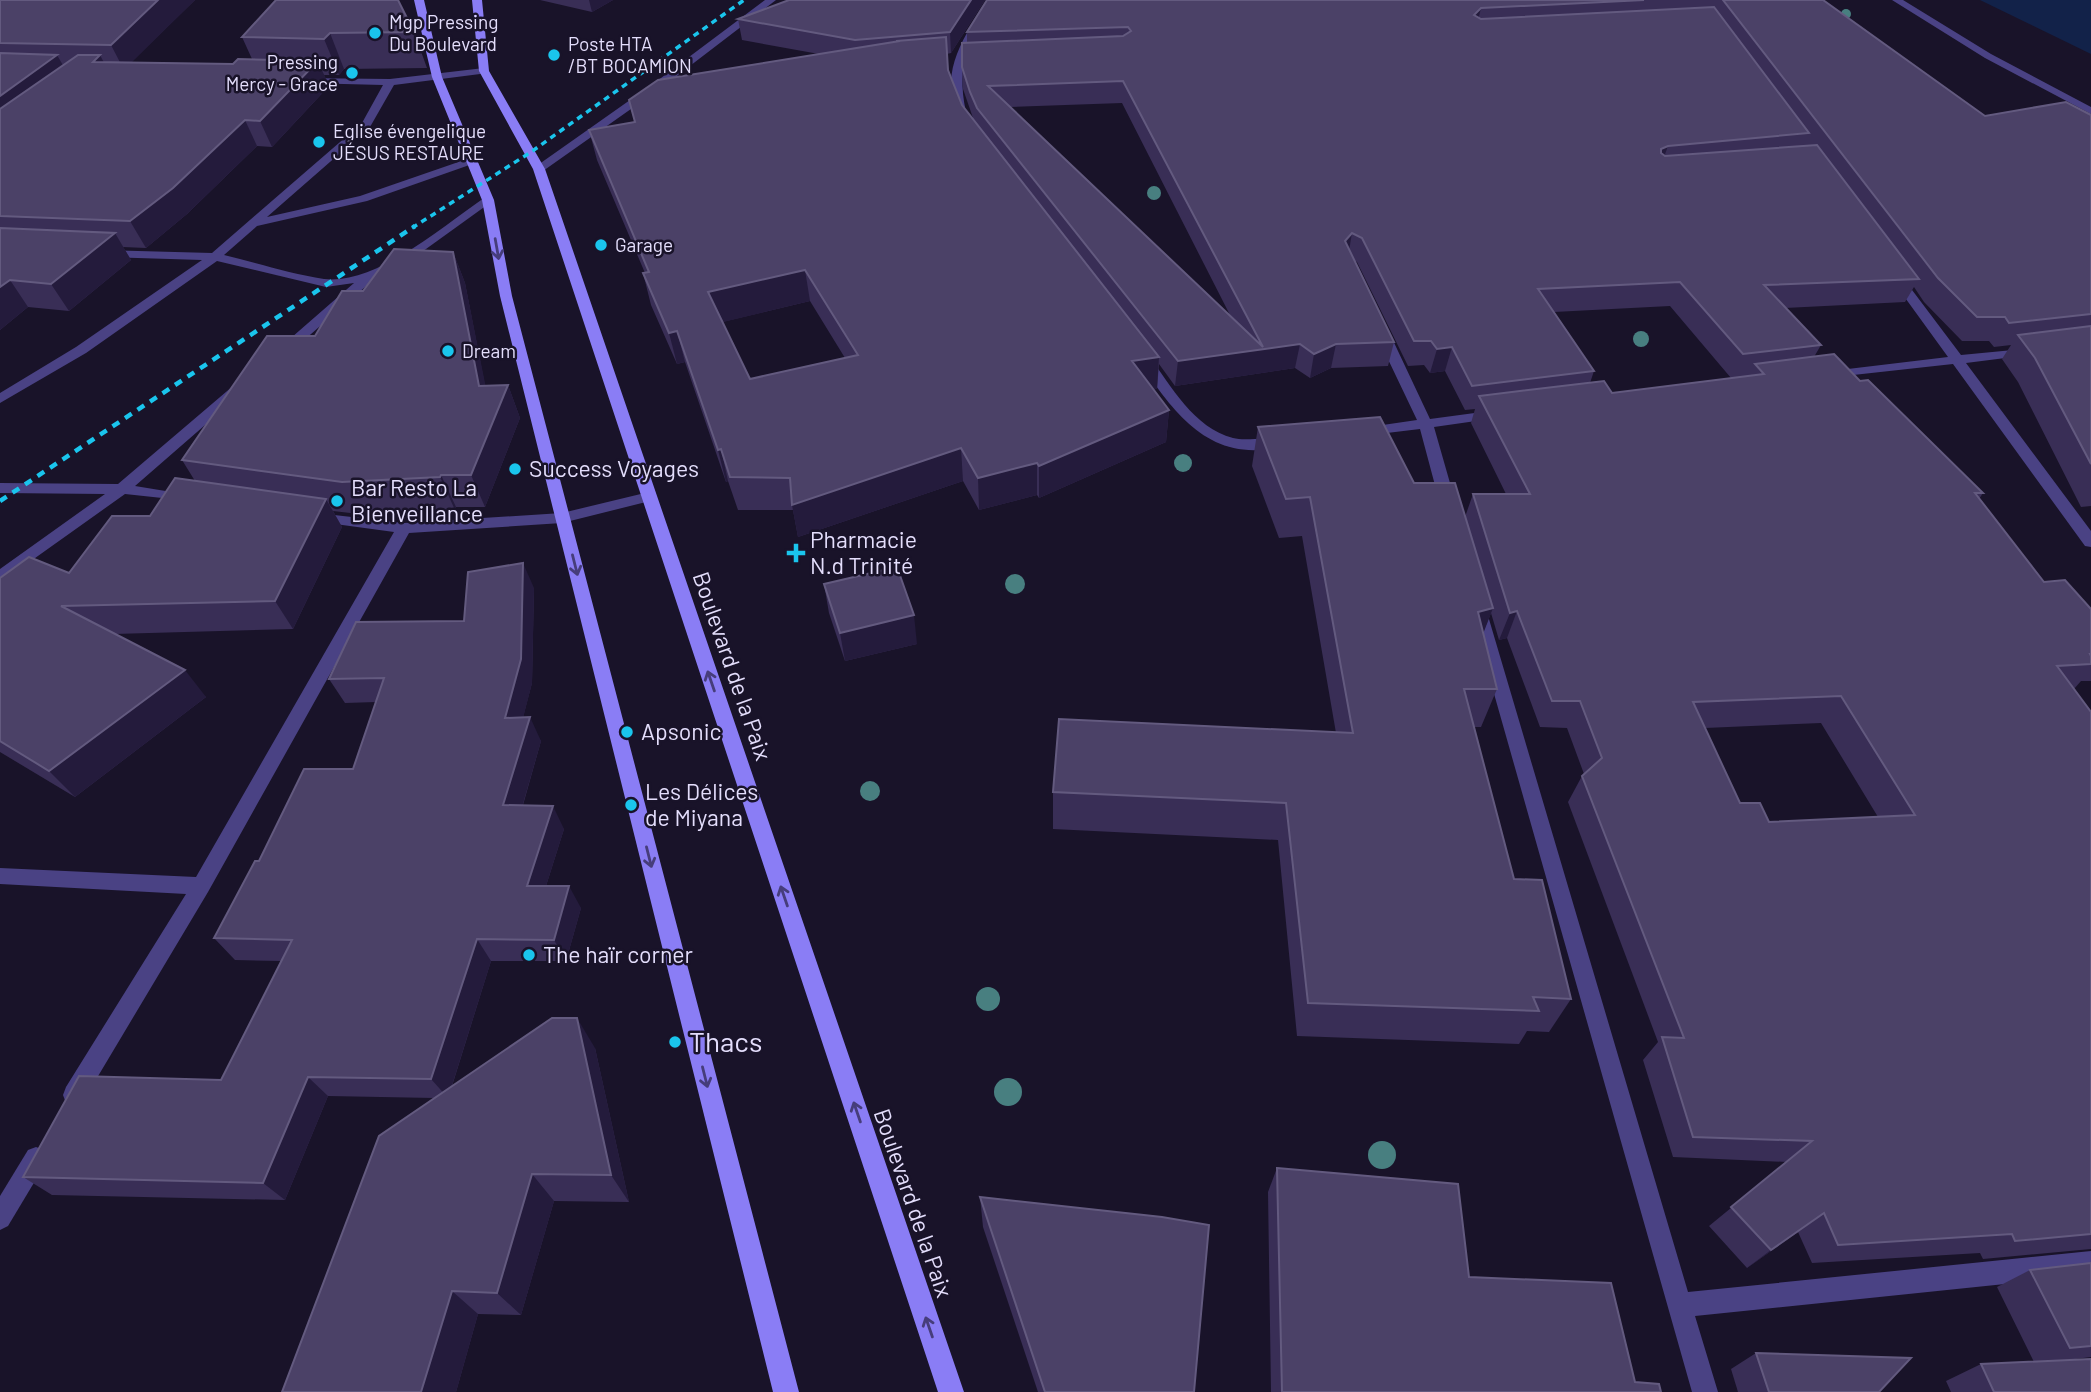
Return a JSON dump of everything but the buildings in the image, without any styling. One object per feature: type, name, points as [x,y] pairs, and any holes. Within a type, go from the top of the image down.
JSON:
[{"type":"main road","points":[[419,0],[437,77],[485,191],[506,296],[786,1392]]},
{"type":"main road","name":"Boulevard de la Paix","points":[[477,0],[484,71],[539,169],[951,1392]]},
{"type":"street","points":[[539,169],[661,83],[771,0]]},
{"type":"street","points":[[966,122],[956,91],[956,59],[992,0]]},
{"type":"street","points":[[1898,0],[1988,56],[2091,111]]},
{"type":"street","points":[[943,60],[970,59]]},
{"type":"street","points":[[294,80],[390,82],[484,71]]},
{"type":"street","points":[[661,83],[688,81]]},
{"type":"street","points":[[0,399],[81,349],[215,257],[366,125],[390,82]]},
{"type":"street","points":[[254,224],[363,199],[474,160]]},
{"type":"street","points":[[276,357],[369,278],[422,246],[485,191]]},
{"type":"street","points":[[94,252],[215,257],[326,283],[369,278]]},
{"type":"street","points":[[1884,261],[2091,542]]},
{"type":"street","points":[[1373,312],[1425,422],[1452,516]]},
{"type":"street","points":[[1137,349],[1195,425],[1211,436],[1253,446],[1288,443]]},
{"type":"street","points":[[1820,376],[2037,350]]},
{"type":"street","points":[[0,578],[122,489],[245,383]]},
{"type":"street","points":[[1343,435],[1507,413]]},
{"type":"street","points":[[0,488],[122,489],[202,500]]},
{"type":"street","points":[[296,513],[404,528],[562,518],[649,497]]},
{"type":"street","points":[[65,1111],[201,886],[404,528]]},
{"type":"street","points":[[1475,596],[1705,1392]]},
{"type":"street","points":[[0,876],[201,886]]},
{"type":"street","points":[[0,1218],[43,1147]]},
{"type":"street","points":[[1679,1305],[2091,1263]]},
{"type":"water","points":[[1980,0],[2091,0],[2091,54]]},
{"type":"railway","points":[[412,228],[531,152],[744,0]]},
{"type":"railway","points":[[0,501],[415,226]]},
{"type":"place","name":"Mgp Pressing Du Boulevard","points":[[375,33]]},
{"type":"place","name":"Poste HTA /BT BOCAMION","points":[[554,55]]},
{"type":"place","name":"Pressing Mercy - Grace","points":[[352,73]]},
{"type":"place","name":"Eglise évengelique JÉSUS RESTAURE","points":[[319,142]]},
{"type":"place","name":"Garage","points":[[601,245]]},
{"type":"place","name":"Dream","points":[[448,351]]},
{"type":"place","name":"Success Voyages","points":[[515,469]]},
{"type":"place","name":"Bar Resto La Bienveillance","points":[[337,501]]},
{"type":"place","name":"Pharmacie N.d Trinité","points":[[796,553]]},
{"type":"place","name":"Apsonic","points":[[627,732]]},
{"type":"place","name":"Les Délices de Miyana","points":[[631,805]]},
{"type":"place","name":"The haïr corner","points":[[529,955]]},
{"type":"place","name":"Thacs","points":[[675,1042]]}]
